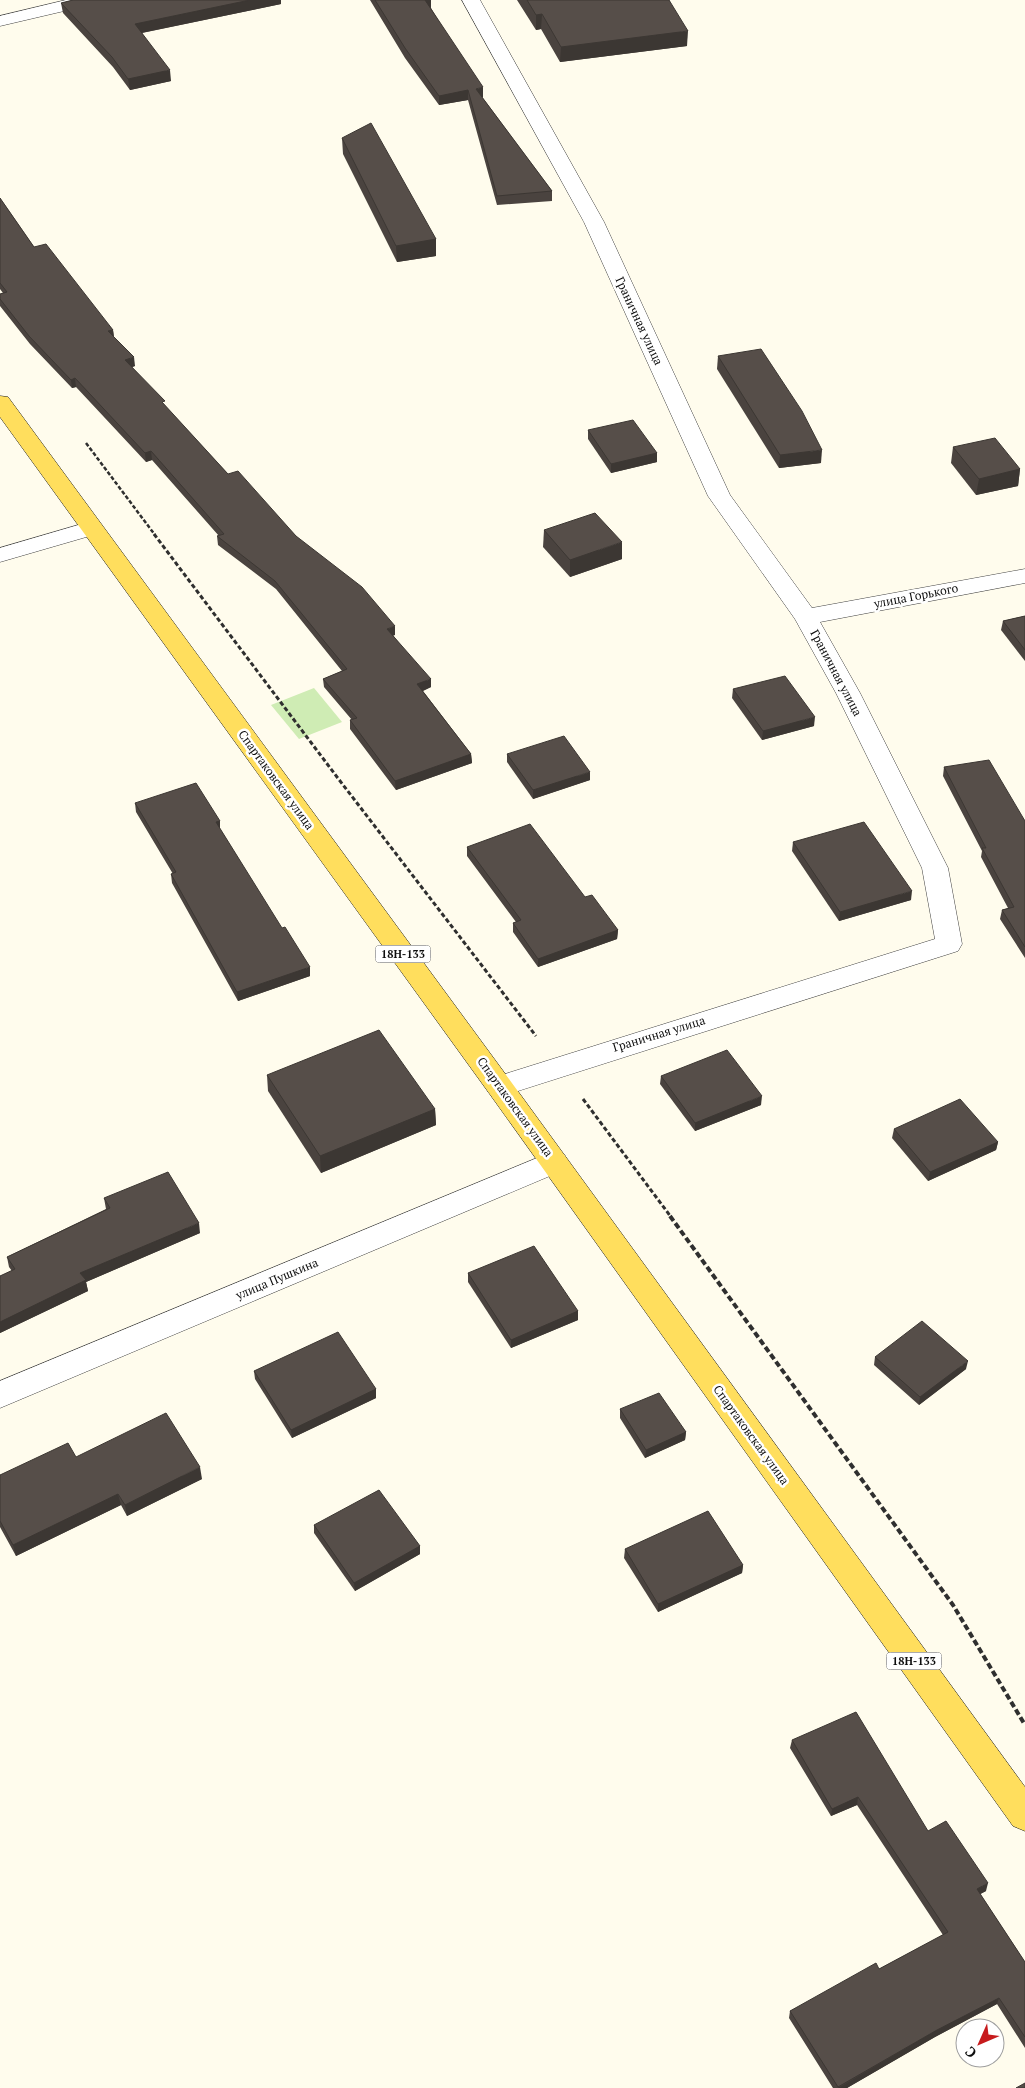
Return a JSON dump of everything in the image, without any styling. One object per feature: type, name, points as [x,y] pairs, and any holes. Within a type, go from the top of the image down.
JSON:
[{"type":"main road","name":"Спартаковская улица","points":[[0,402],[499,1086],[1025,1815]]},
{"type":"street","points":[[0,21],[88,0]]},
{"type":"street","name":"Граничная улица","points":[[471,0],[594,222],[719,496],[806,617],[848,693],[935,868],[949,944],[499,1086]]},
{"type":"street","points":[[0,556],[92,528]]},
{"type":"street","name":"улица Горького","points":[[806,617],[1025,576]]},
{"type":"street","name":"улица Пушкина","points":[[0,1396],[554,1162]]},
{"type":"green space","points":[[314,688],[342,722],[299,739],[271,705]]},
{"type":"building","points":[[73,0],[250,0],[135,24],[170,70],[128,79],[112,57],[61,3]]},
{"type":"building","points":[[375,0],[425,0],[483,87],[476,89],[552,191],[497,196],[468,90],[439,96],[405,48]]},
{"type":"building","points":[[527,0],[669,0],[688,31],[561,47],[542,14],[536,15]]},
{"type":"building","points":[[371,123],[436,239],[396,246],[342,138]]},
{"type":"building","points":[[0,198],[34,247],[46,244],[113,330],[108,331],[134,357],[125,360],[165,401],[162,402],[228,474],[238,471],[296,536],[362,587],[395,626],[387,629],[431,679],[417,684],[471,754],[395,781],[350,720],[357,718],[323,679],[347,669],[275,581],[217,536],[224,534],[151,451],[145,453],[75,378],[71,380],[29,336],[0,299],[0,294],[7,292],[0,283]]},
{"type":"building","points":[[761,349],[802,411],[822,450],[780,455],[718,356]]},
{"type":"building","points":[[633,420],[657,453],[611,464],[588,430]]},
{"type":"building","points":[[995,438],[1020,469],[979,479],[953,447]]},
{"type":"building","points":[[595,513],[622,542],[570,560],[544,530]]},
{"type":"building","points":[[1025,616],[1025,650],[1003,621]]},
{"type":"building","points":[[785,676],[815,717],[763,731],[733,689]]},
{"type":"building","points":[[564,736],[590,772],[533,790],[507,754]]},
{"type":"building","points":[[989,760],[1025,821],[1025,947],[1002,910],[1014,907],[982,848],[986,848],[944,767]]},
{"type":"building","points":[[196,783],[220,821],[216,822],[282,928],[285,927],[310,967],[237,992],[171,874],[176,872],[135,803]]},
{"type":"building","points":[[864,822],[912,891],[840,912],[793,842]]},
{"type":"building","points":[[530,824],[585,897],[592,895],[618,930],[538,959],[513,923],[521,920],[467,847]]},
{"type":"building","points":[[379,1030],[435,1109],[320,1156],[267,1075]]},
{"type":"building","points":[[727,1050],[762,1096],[695,1123],[661,1076]]},
{"type":"building","points":[[960,1099],[998,1142],[930,1172],[894,1129]]},
{"type":"building","points":[[168,1172],[199,1223],[80,1273],[86,1280],[0,1322],[0,1276],[15,1269],[7,1257],[110,1208],[104,1198]]},
{"type":"building","points":[[534,1246],[578,1311],[511,1340],[468,1273]]},
{"type":"building","points":[[922,1321],[968,1361],[920,1397],[875,1357]]},
{"type":"building","points":[[338,1332],[376,1389],[291,1430],[254,1371]]},
{"type":"building","points":[[659,1393],[686,1432],[646,1450],[620,1409]]},
{"type":"building","points":[[166,1413],[200,1467],[125,1505],[118,1494],[13,1545],[0,1521],[0,1475],[68,1443],[76,1457]]},
{"type":"building","points":[[379,1490],[420,1546],[354,1583],[314,1525]]},
{"type":"building","points":[[708,1511],[743,1565],[658,1604],[625,1549]]},
{"type":"building","points":[[856,1712],[928,1831],[946,1821],[988,1883],[977,1889],[1025,1962],[1025,2037],[999,1998],[960,2018],[955,2018],[955,2021],[838,2087],[790,2011],[876,1963],[879,1969],[948,1932],[858,1797],[832,1809],[792,1740]]},
{"type":"building","points":[[1025,2083],[1025,2088],[1016,2088]]}]
